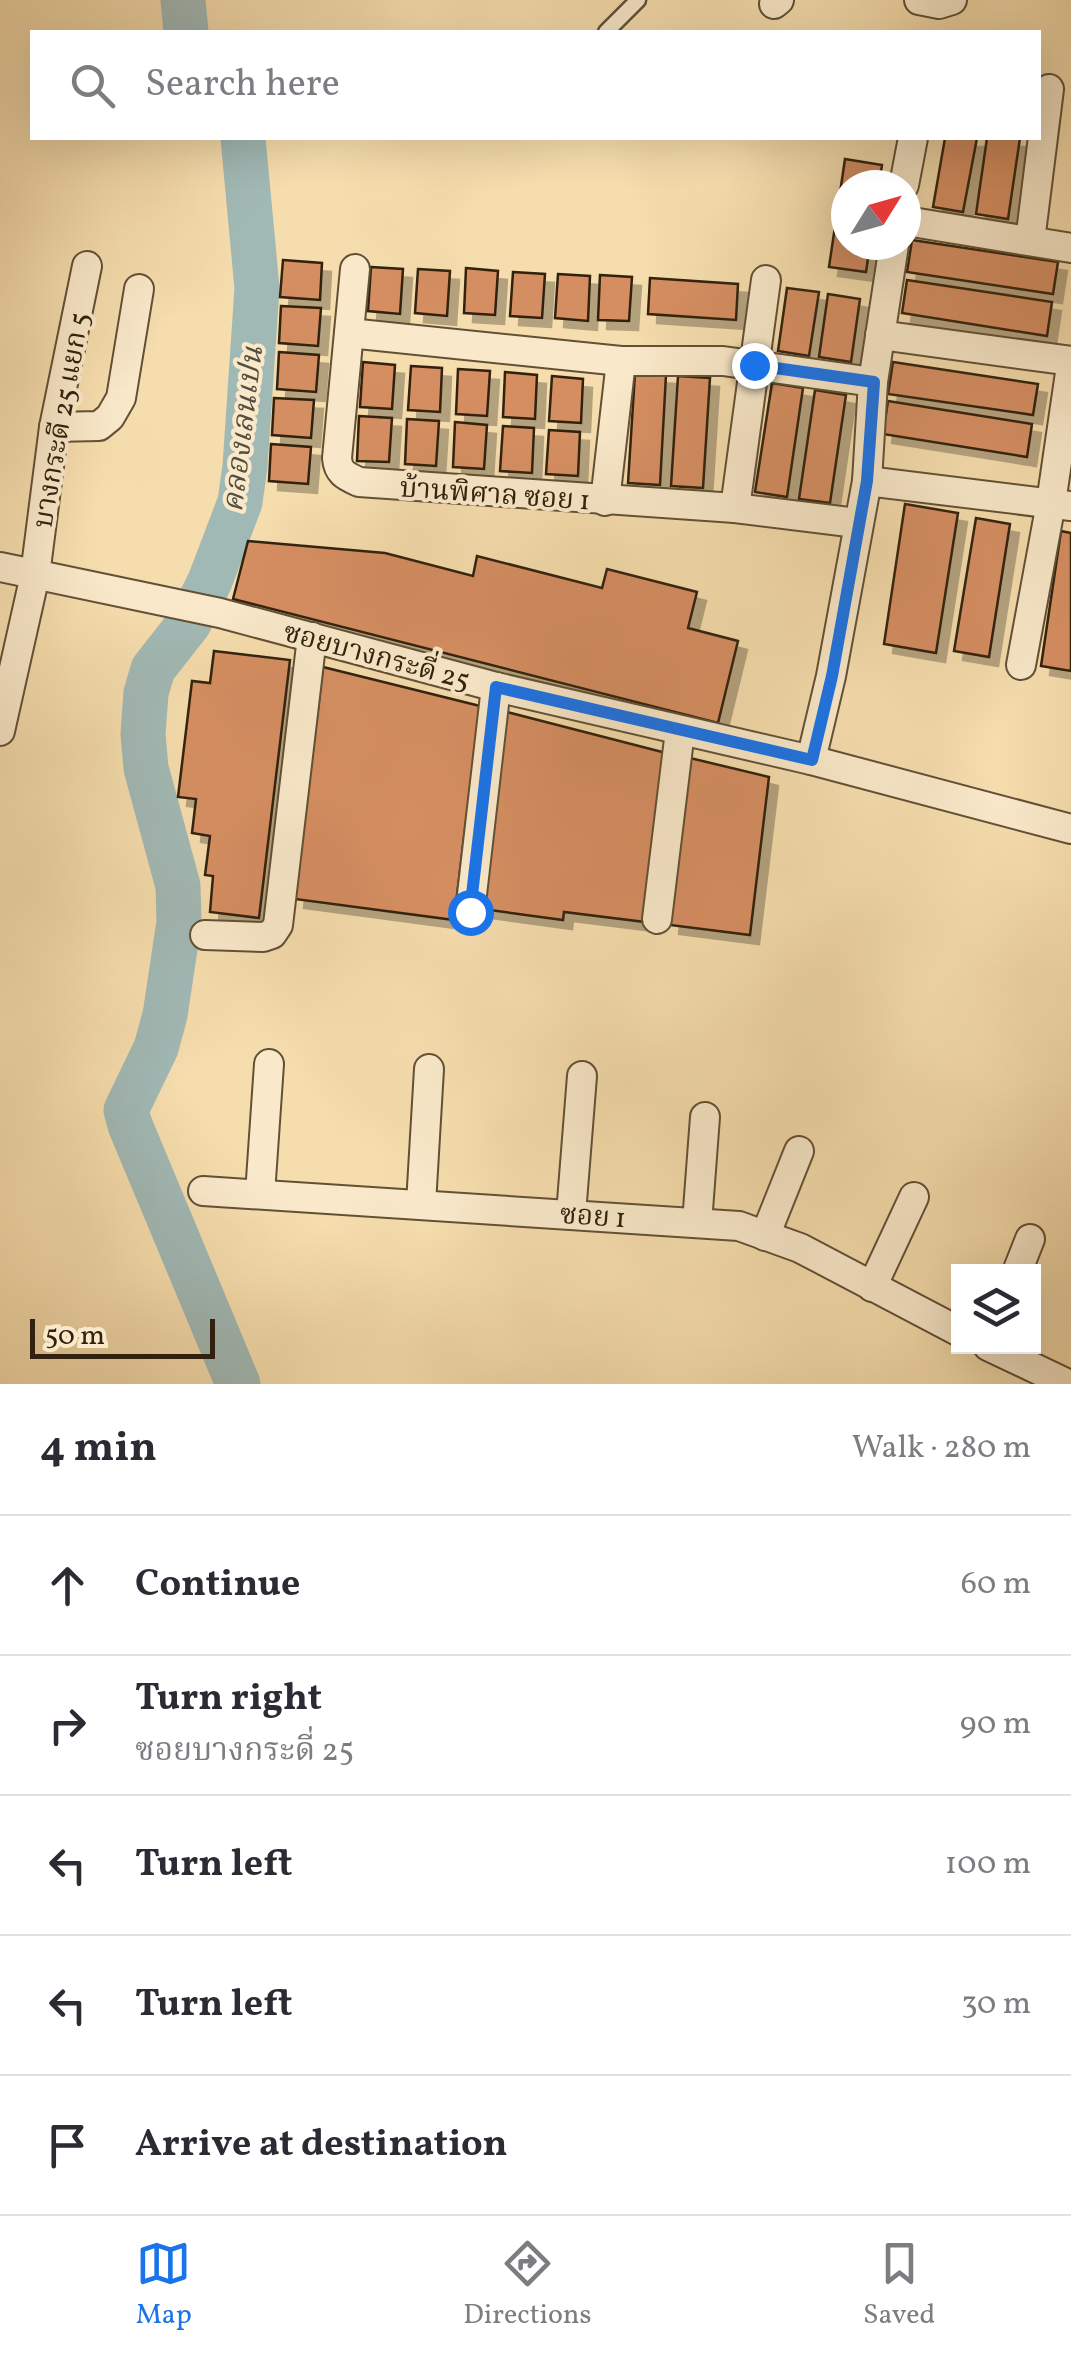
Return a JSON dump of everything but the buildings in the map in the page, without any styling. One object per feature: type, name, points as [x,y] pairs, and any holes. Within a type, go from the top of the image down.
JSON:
[{"type":"street","points":[[919,0],[939,4],[952,0]]},
{"type":"street","points":[[1030,241],[1050,88]]},
{"type":"street","points":[[907,170],[913,140]]},
{"type":"street","points":[[921,223],[1071,248]]},
{"type":"street","points":[[812,760],[867,481],[874,382],[892,260]]},
{"type":"street","name":"บางกระดี 25 แยก 5","points":[[0,730],[34,575],[54,427],[87,266]]},
{"type":"street","name":"บ้านพิศาล ซอย 1","points":[[355,269],[336,458],[338,468],[346,476],[358,482],[735,508],[857,523]]},
{"type":"street","points":[[735,508],[766,280]]},
{"type":"street","points":[[54,427],[99,426],[116,409],[139,289]]},
{"type":"street","points":[[349,333],[622,361],[723,361],[874,382]]},
{"type":"street","points":[[880,334],[1071,363],[1061,504],[1022,665]]},
{"type":"street","points":[[605,501],[622,361]]},
{"type":"street","points":[[867,481],[1061,504]]},
{"type":"street","name":"ซอยบางกระดี่ 25","points":[[0,566],[220,613],[496,687],[812,760],[1071,829]]},
{"type":"street","points":[[205,935],[263,937],[272,934],[278,925],[312,638]]},
{"type":"street","points":[[470,912],[496,687]]},
{"type":"street","points":[[657,919],[680,731]]},
{"type":"street","points":[[260,1194],[269,1064]]},
{"type":"street","points":[[421,1204],[429,1069]]},
{"type":"street","points":[[571,1214],[582,1076]]},
{"type":"street","points":[[698,1223],[705,1117]]},
{"type":"street","points":[[765,1236],[800,1151]]},
{"type":"street","name":"ซอย 1","points":[[202,1190],[739,1226],[800,1248],[951,1327]]},
{"type":"street","points":[[872,1287],[914,1197]]},
{"type":"street","points":[[1020,1264],[1030,1239]]},
{"type":"street","points":[[1005,1354],[1068,1384]]},
{"type":"lane","points":[[608,30],[638,0]]},
{"type":"waterway","name":"คลองเลนเปน","points":[[183,0],[186,30]]},
{"type":"waterway","name":"คลองเลนเปน","points":[[238,1384],[126,1110],[156,1048],[179,922],[178,886],[146,768],[146,693],[153,669],[189,623],[210,581],[240,502],[245,466],[257,288],[243,140]]},
{"type":"route","points":[[470,912],[496,687],[812,760],[832,676],[867,481],[874,382],[754,365]]}]
